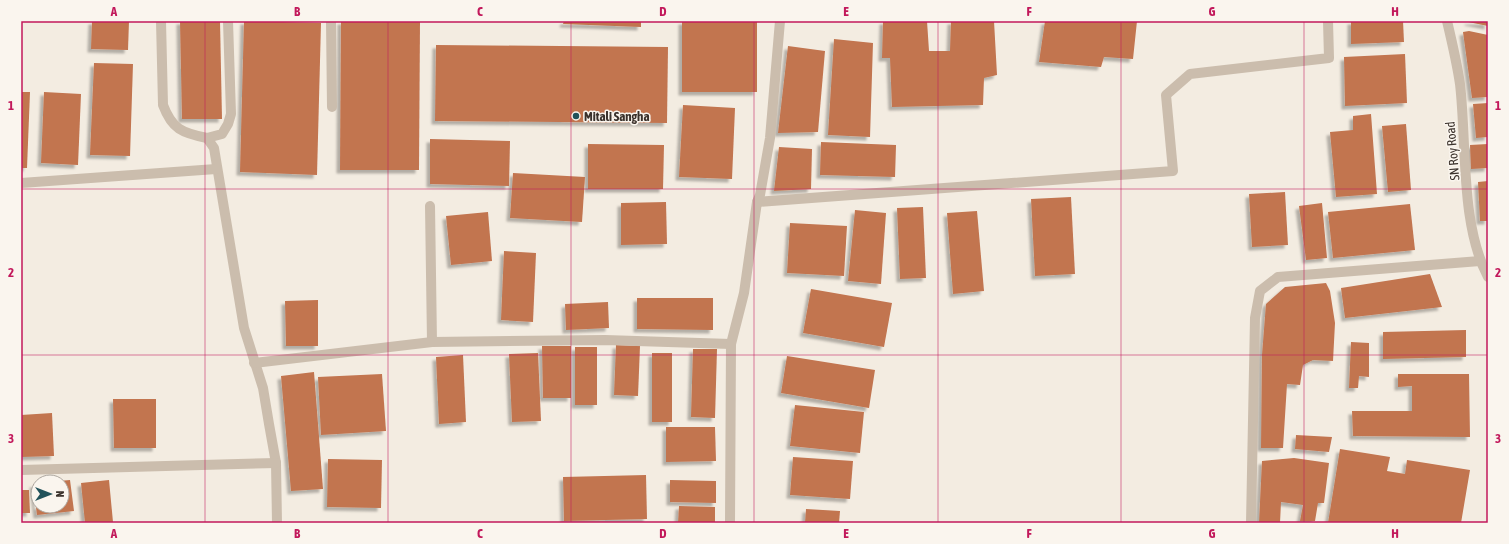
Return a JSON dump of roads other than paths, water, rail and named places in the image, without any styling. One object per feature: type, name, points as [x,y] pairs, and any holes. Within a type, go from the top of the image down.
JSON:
[{"type":"street","points":[[160,21],[163,104],[167,116],[176,128],[190,135],[207,138],[222,134],[228,124],[231,114],[228,21]]},
{"type":"street","points":[[331,21],[332,107]]},
{"type":"street","points":[[730,523],[731,344],[744,293],[757,202],[760,195],[770,138],[780,21]]},
{"type":"street","points":[[757,202],[1173,171],[1166,95],[1190,74],[1329,58],[1328,21]]},
{"type":"street","name":"SN Roy Road","points":[[1447,21],[1460,84],[1470,217],[1480,261],[1488,277]]},
{"type":"street","points":[[207,138],[214,148],[216,169],[236,274],[244,328],[263,388],[276,463],[277,523]]},
{"type":"street","points":[[21,182],[216,169]]},
{"type":"street","points":[[430,206],[432,342]]},
{"type":"street","points":[[1251,523],[1255,318],[1260,291],[1278,276],[1480,261]]},
{"type":"street","points":[[254,363],[432,342],[605,340],[731,344]]},
{"type":"street","points":[[21,470],[276,463]]},
{"type":"place","name":"Mitali Sangha","points":[[576,116]]}]
